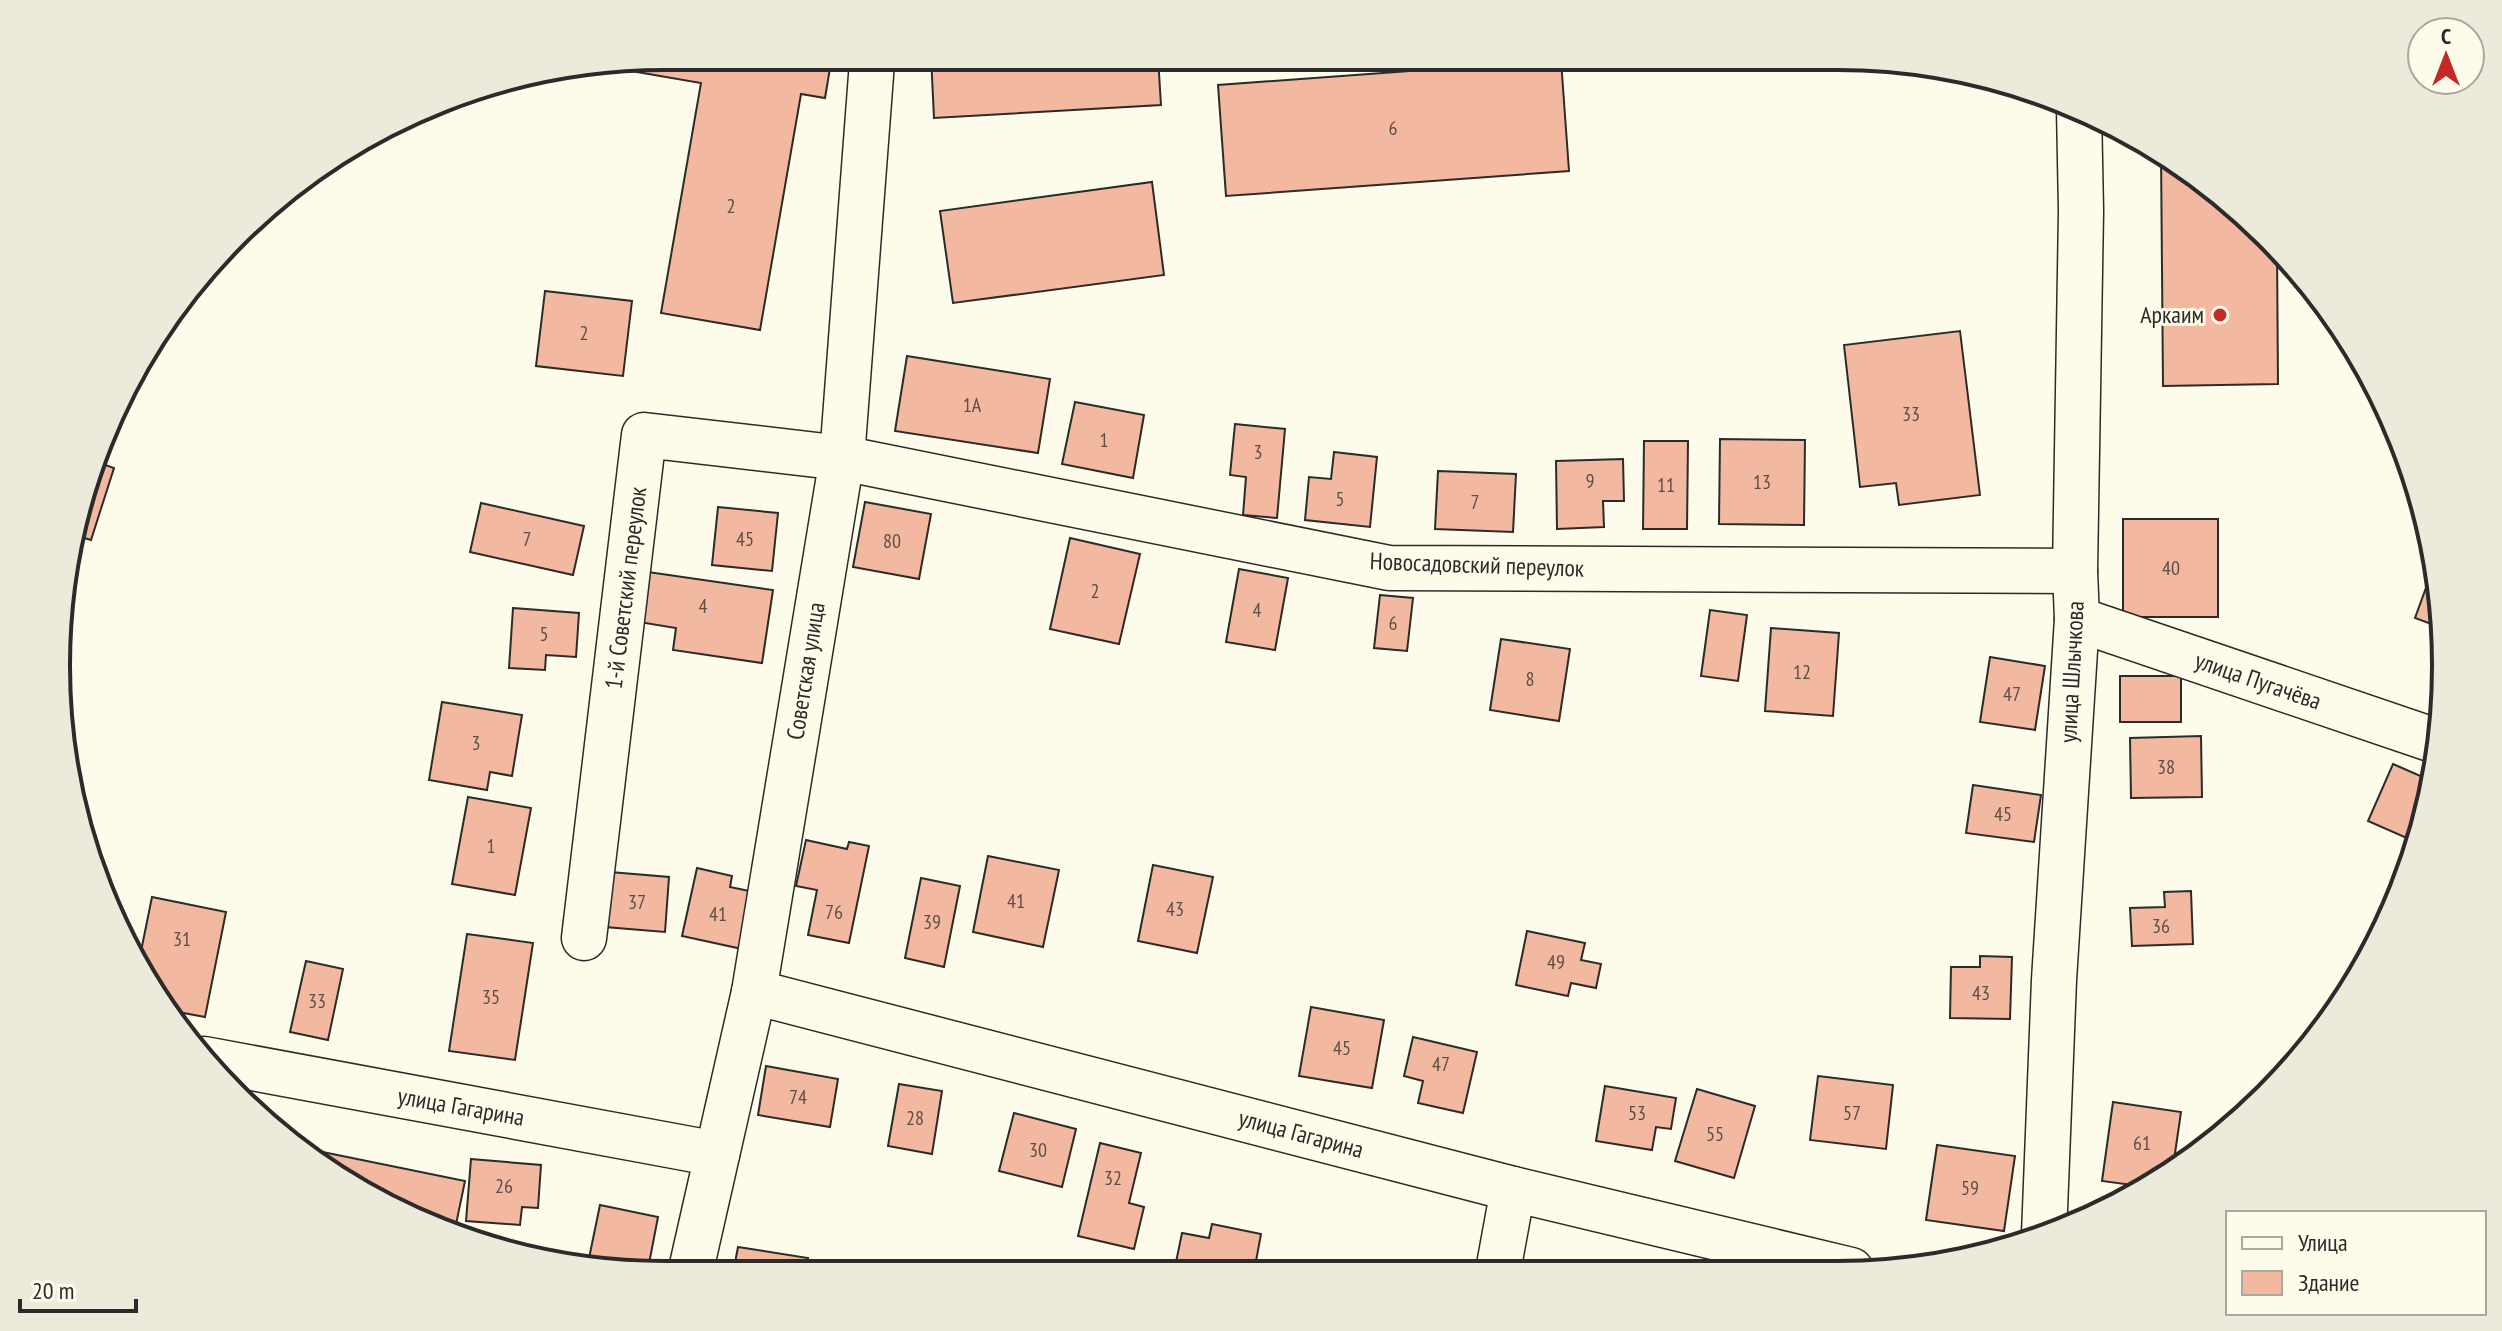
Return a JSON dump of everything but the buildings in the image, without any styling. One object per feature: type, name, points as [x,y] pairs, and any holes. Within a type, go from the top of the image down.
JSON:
[{"type":"street","name":"Советская улица","points":[[693,1261],[754,992],[842,458],[871,70]]},
{"type":"street","name":"улица Шлычкова","points":[[2044,1223],[2054,980],[2077,619],[2079,122]]},
{"type":"street","name":"1-й Советский переулок","points":[[584,938],[644,435],[842,458]]},
{"type":"street","name":"Новосадовский переулок","points":[[842,458],[1389,568],[2075,571]]},
{"type":"street","name":"улица Пугачёва","points":[[2077,619],[2428,738]]},
{"type":"street","name":"улица Гагарина","points":[[754,992],[1513,1189],[1813,1261]]},
{"type":"street","name":"улица Гагарина","points":[[222,1062],[717,1154]]},
{"type":"street","points":[[1500,1261],[1513,1189]]},
{"type":"place","name":"Аркаим","points":[[2220,315]]}]
